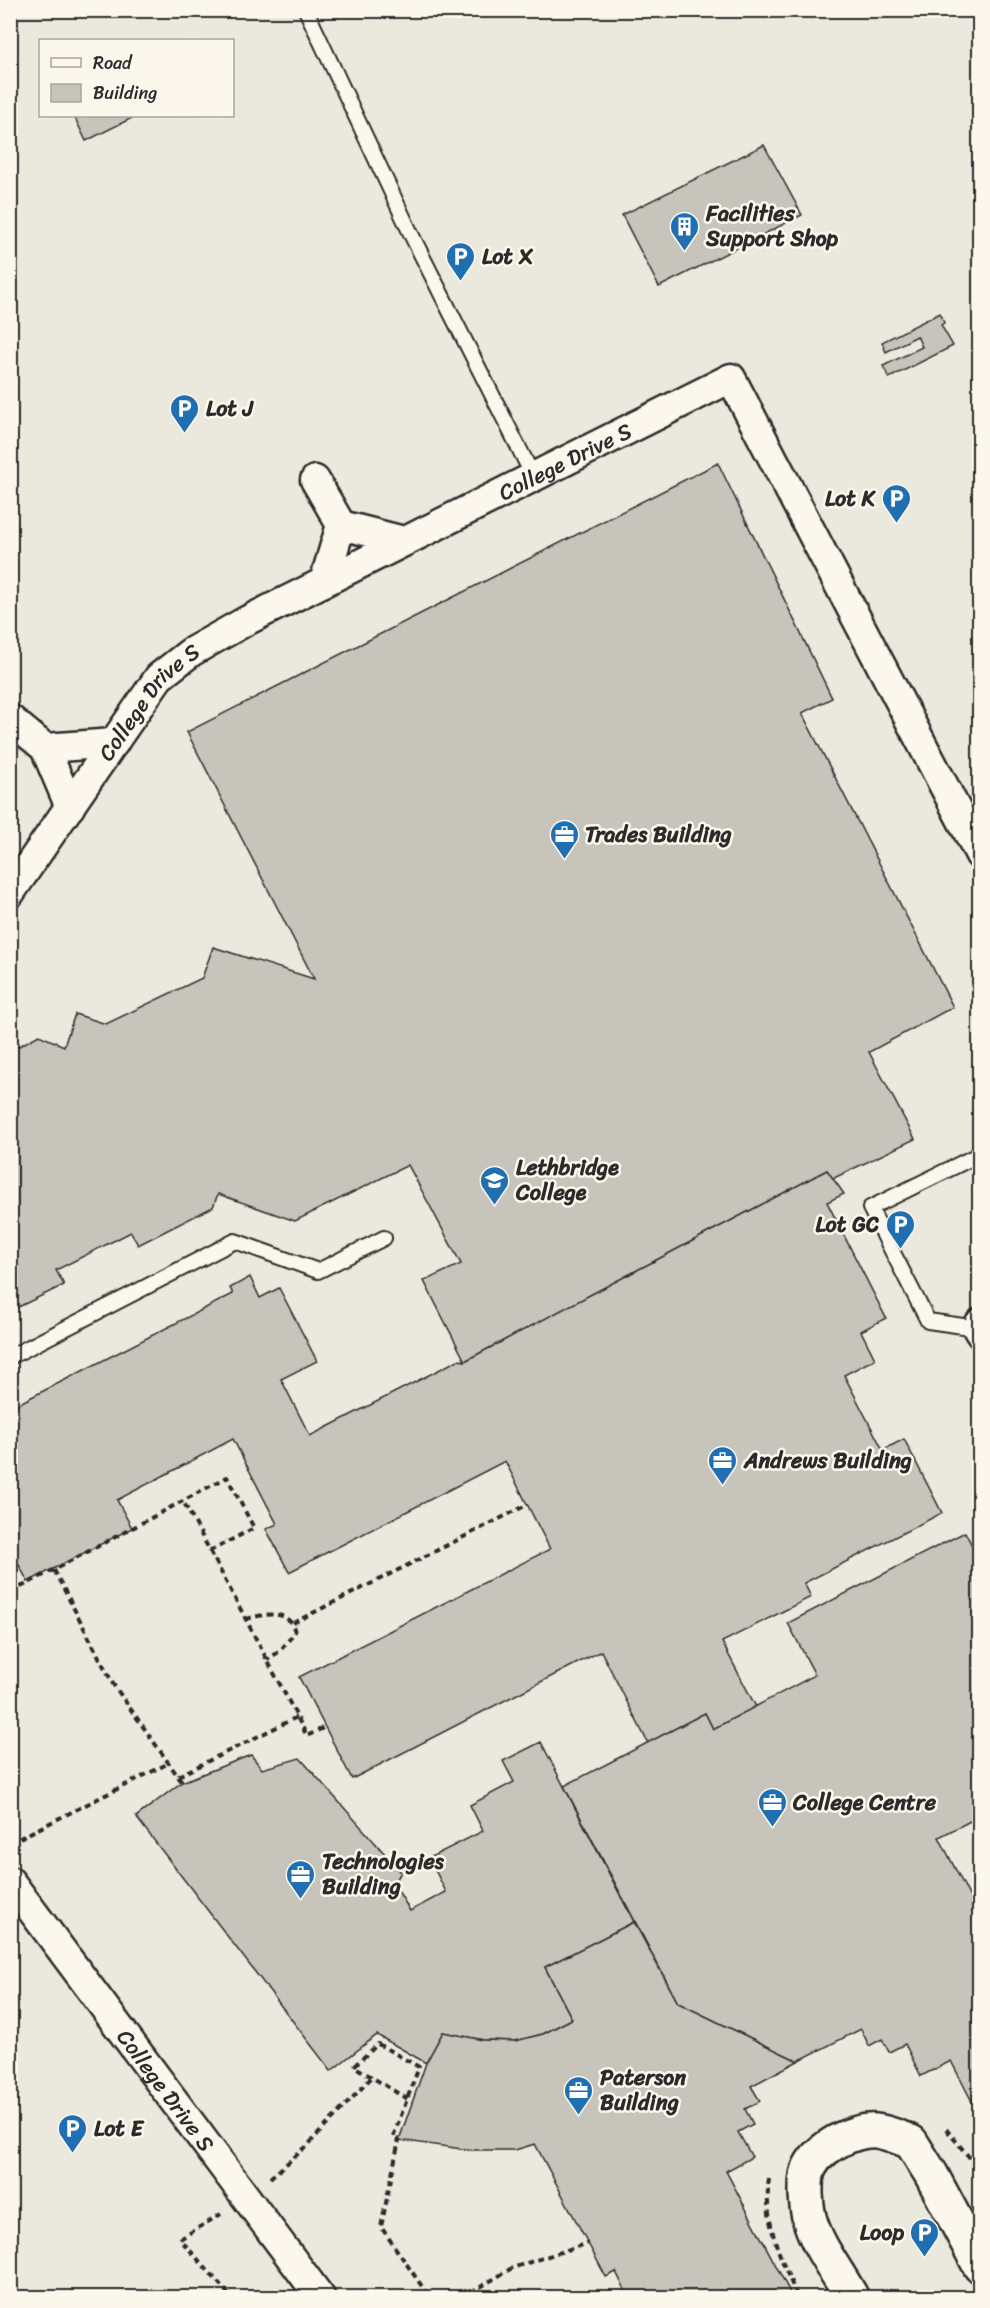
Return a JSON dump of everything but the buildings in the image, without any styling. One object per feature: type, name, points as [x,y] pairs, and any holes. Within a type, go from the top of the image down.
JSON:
[{"type":"street","name":"College Drive S","points":[[10,893],[159,677],[191,652],[404,541],[731,378],[980,855]]},
{"type":"street","points":[[315,480],[341,525],[404,541]]},
{"type":"street","points":[[324,582],[341,525]]},
{"type":"street","points":[[10,719],[45,748],[70,807]]},
{"type":"street","points":[[45,748],[114,743]]},
{"type":"street","name":"College Drive S","points":[[10,1881],[321,2298]]},
{"type":"street","points":[[852,2298],[816,2233],[809,2216],[807,2200],[807,2173],[822,2153],[842,2137],[875,2131],[911,2142],[931,2174],[980,2266]]},
{"type":"lane","points":[[306,10],[412,236],[533,476]]},
{"type":"lane","points":[[979,1328],[928,1321],[870,1208],[980,1154]]},
{"type":"lane","points":[[10,1357],[235,1240],[318,1271],[384,1238]]},
{"type":"path","points":[[10,1589],[23,1586],[54,1570],[227,1477],[254,1528],[210,1551]]},
{"type":"path","points":[[183,1501],[307,1736],[325,1726]]},
{"type":"path","points":[[293,1623],[527,1505]]},
{"type":"path","points":[[54,1570],[113,1684],[182,1782]]},
{"type":"path","points":[[246,1619],[263,1614],[284,1615],[293,1623],[295,1632],[289,1642],[267,1660]]},
{"type":"path","points":[[178,1776],[297,1717]]},
{"type":"path","points":[[10,1842],[169,1763]]},
{"type":"path","points":[[407,2099],[354,2066],[378,2044],[418,2067],[407,2099],[393,2138],[399,2140],[381,2227],[430,2298]]},
{"type":"path","points":[[232,2298],[180,2240],[247,2198],[306,2148],[372,2077]]},
{"type":"path","points":[[462,2298],[512,2268],[588,2243]]},
{"type":"shaded area","name":"Lethbridge College","points":[[11,11],[979,11],[979,2297],[11,2297]]},
{"type":"place","name":"Facilities Support Shop","points":[[685,252]]},
{"type":"place","name":"Lot X","points":[[461,282]]},
{"type":"place","name":"Lot J","points":[[185,434]]},
{"type":"place","name":"Lot K","points":[[896,524]]},
{"type":"place","name":"Trades Building","points":[[564,860]]},
{"type":"place","name":"Lethbridge College","points":[[495,1206]]},
{"type":"place","name":"Lot GC","points":[[900,1250]]},
{"type":"place","name":"Andrews Building","points":[[723,1486]]},
{"type":"place","name":"College Centre","points":[[772,1828]]},
{"type":"place","name":"Technologies Building","points":[[301,1900]]},
{"type":"place","name":"Paterson Building","points":[[579,2116]]},
{"type":"place","name":"Lot E","points":[[73,2154]]},
{"type":"place","name":"Loop","points":[[925,2258]]}]
